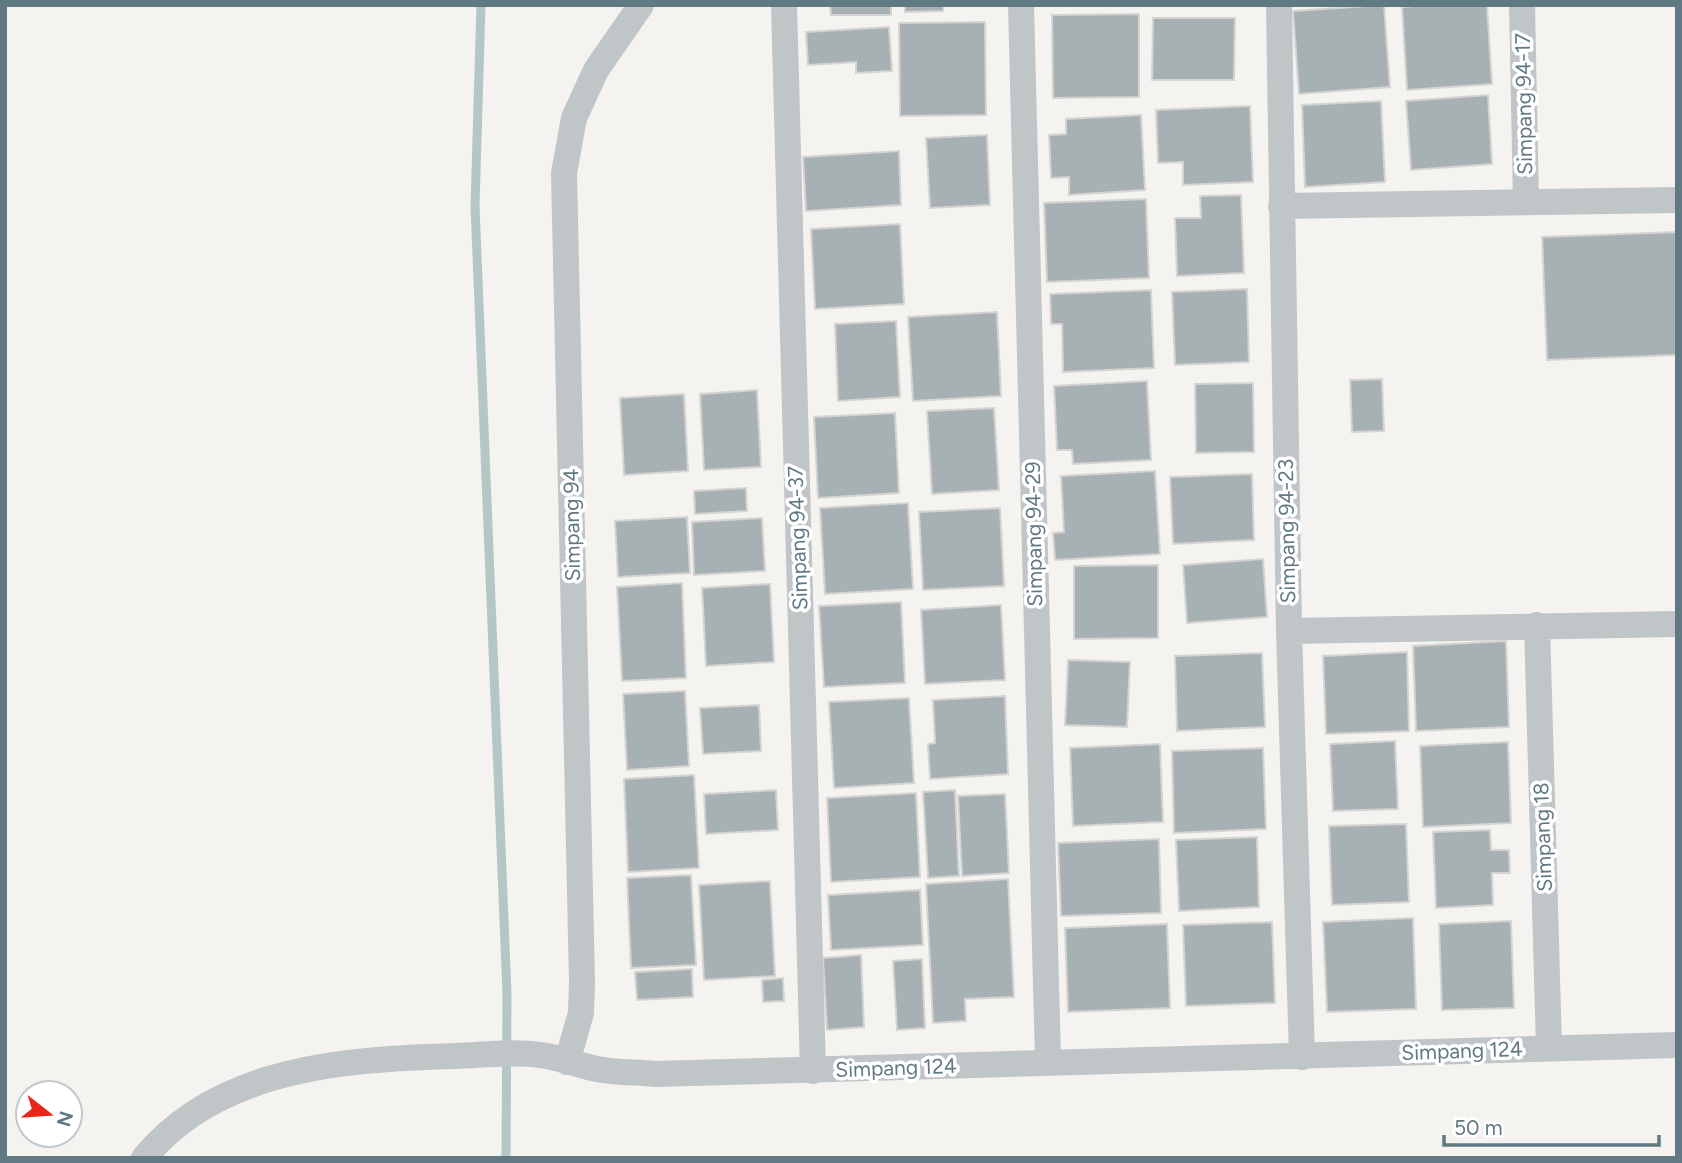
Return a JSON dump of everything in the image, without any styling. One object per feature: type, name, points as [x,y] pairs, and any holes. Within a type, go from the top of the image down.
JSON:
[{"type":"street","name":"Simpang 94","points":[[567,1062],[581,1013],[582,982],[564,173],[574,118],[596,70],[641,5]]},
{"type":"street","name":"Simpang 94-37","points":[[784,5],[813,1071]]},
{"type":"street","name":"Simpang 94-29","points":[[1021,5],[1048,1062]]},
{"type":"street","name":"Simpang 94-23","points":[[1279,5],[1289,631],[1303,1058]]},
{"type":"street","name":"Simpang 94-17","points":[[1522,5],[1526,202]]},
{"type":"street","points":[[1281,206],[1677,200]]},
{"type":"street","points":[[1289,631],[1677,624]]},
{"type":"street","name":"Simpang 18","points":[[1537,625],[1549,1048]]},
{"type":"street","name":"Simpang 124","points":[[144,1158],[157,1141],[188,1115],[262,1080],[317,1066],[403,1058],[540,1054],[599,1070],[655,1074],[1048,1062],[1303,1058],[1677,1045]]},
{"type":"building","points":[[830,5],[891,5],[891,15],[831,15]]},
{"type":"building","points":[[905,5],[943,5],[943,11],[905,12]]},
{"type":"building","points":[[1384,5],[1390,87],[1299,94],[1293,11]]},
{"type":"building","points":[[1487,5],[1492,84],[1407,90],[1402,7]]},
{"type":"building","points":[[1139,14],[1139,97],[1053,98],[1052,15]]},
{"type":"building","points":[[1153,18],[1235,18],[1234,80],[1152,80]]},
{"type":"building","points":[[985,22],[986,115],[900,116],[899,23]]},
{"type":"building","points":[[889,27],[892,71],[856,73],[856,62],[808,65],[806,32]]},
{"type":"building","points":[[1488,95],[1492,164],[1411,170],[1406,101]]},
{"type":"building","points":[[1381,101],[1385,182],[1305,187],[1302,105]]},
{"type":"building","points":[[1250,106],[1253,182],[1183,185],[1183,162],[1158,163],[1156,110]]},
{"type":"building","points":[[1141,115],[1145,190],[1069,195],[1069,177],[1051,178],[1049,135],[1066,134],[1066,119]]},
{"type":"building","points":[[987,135],[990,205],[930,208],[926,138]]},
{"type":"building","points":[[899,151],[901,205],[806,211],[803,157]]},
{"type":"building","points":[[1241,195],[1244,273],[1177,276],[1175,218],[1201,218],[1200,196]]},
{"type":"building","points":[[1146,199],[1149,278],[1047,282],[1044,203]]},
{"type":"building","points":[[900,224],[904,304],[815,309],[811,229]]},
{"type":"building","points":[[1677,232],[1677,355],[1547,360],[1542,237]]},
{"type":"building","points":[[1247,289],[1249,362],[1175,365],[1172,292]]},
{"type":"building","points":[[1151,290],[1154,368],[1063,372],[1062,324],[1051,324],[1050,294]]},
{"type":"building","points":[[997,312],[1001,396],[913,401],[908,317]]},
{"type":"building","points":[[896,321],[900,397],[838,401],[835,324]]},
{"type":"building","points":[[1382,379],[1384,431],[1352,432],[1350,380]]},
{"type":"building","points":[[1147,381],[1151,460],[1073,464],[1072,450],[1057,450],[1054,386]]},
{"type":"building","points":[[1253,383],[1254,452],[1196,453],[1195,384]]},
{"type":"building","points":[[757,390],[761,467],[704,470],[700,394]]},
{"type":"building","points":[[684,394],[688,471],[624,475],[620,398]]},
{"type":"building","points":[[994,408],[999,490],[932,494],[927,411]]},
{"type":"building","points":[[895,413],[899,493],[818,498],[814,417]]},
{"type":"building","points":[[1155,471],[1160,554],[1055,560],[1053,533],[1064,532],[1061,476]]},
{"type":"building","points":[[1252,474],[1254,540],[1173,544],[1170,477]]},
{"type":"building","points":[[746,488],[747,511],[695,514],[694,491]]},
{"type":"building","points":[[908,503],[913,589],[825,594],[820,508]]},
{"type":"building","points":[[1000,508],[1004,586],[923,590],[919,512]]},
{"type":"building","points":[[687,517],[690,573],[618,577],[615,521]]},
{"type":"building","points":[[762,518],[765,571],[694,575],[692,522]]},
{"type":"building","points":[[1263,559],[1267,617],[1187,623],[1183,565]]},
{"type":"building","points":[[1158,565],[1158,638],[1074,639],[1074,566]]},
{"type":"building","points":[[682,583],[686,678],[622,681],[617,587]]},
{"type":"building","points":[[770,584],[774,662],[706,666],[702,588]]},
{"type":"building","points":[[901,602],[905,683],[824,687],[819,606]]},
{"type":"building","points":[[1001,605],[1005,680],[925,684],[921,610]]},
{"type":"building","points":[[1506,641],[1509,727],[1416,731],[1413,646]]},
{"type":"building","points":[[1407,652],[1409,731],[1326,734],[1323,656]]},
{"type":"building","points":[[1262,653],[1265,727],[1177,731],[1175,656]]},
{"type":"building","points":[[1068,660],[1130,662],[1127,727],[1065,725]]},
{"type":"building","points":[[685,691],[689,766],[627,770],[623,694]]},
{"type":"building","points":[[1005,696],[1008,774],[930,779],[928,744],[935,743],[933,700]]},
{"type":"building","points":[[909,698],[914,783],[834,788],[829,702]]},
{"type":"building","points":[[759,705],[761,751],[703,754],[700,708]]},
{"type":"building","points":[[1395,741],[1398,809],[1333,811],[1330,744]]},
{"type":"building","points":[[1508,742],[1511,823],[1423,827],[1420,746]]},
{"type":"building","points":[[1160,744],[1163,822],[1073,826],[1070,748]]},
{"type":"building","points":[[1263,748],[1266,829],[1174,833],[1172,751]]},
{"type":"building","points":[[694,775],[699,868],[628,872],[624,779]]},
{"type":"building","points":[[776,790],[778,830],[706,834],[704,794]]},
{"type":"building","points":[[955,790],[959,876],[928,878],[923,792]]},
{"type":"building","points":[[916,793],[920,877],[831,882],[827,798]]},
{"type":"building","points":[[1005,794],[1009,873],[962,876],[958,796]]},
{"type":"building","points":[[1406,824],[1409,902],[1332,905],[1329,826]]},
{"type":"building","points":[[1490,830],[1491,850],[1509,850],[1510,873],[1492,873],[1493,905],[1436,908],[1433,832]]},
{"type":"building","points":[[1257,837],[1259,907],[1179,911],[1176,840]]},
{"type":"building","points":[[1159,839],[1161,913],[1061,916],[1058,843]]},
{"type":"building","points":[[691,875],[696,965],[631,968],[627,878]]},
{"type":"building","points":[[1008,879],[1014,997],[965,999],[966,1021],[933,1023],[926,884]]},
{"type":"building","points":[[770,881],[775,976],[704,980],[699,885]]},
{"type":"building","points":[[920,890],[923,945],[831,950],[828,895]]},
{"type":"building","points":[[1413,918],[1416,1009],[1327,1012],[1323,922]]},
{"type":"building","points":[[1511,921],[1514,1008],[1442,1010],[1439,924]]},
{"type":"building","points":[[1272,922],[1275,1003],[1186,1006],[1183,925]]},
{"type":"building","points":[[1167,924],[1170,1008],[1068,1012],[1065,928]]},
{"type":"building","points":[[861,955],[864,1027],[827,1030],[823,958]]},
{"type":"building","points":[[922,959],[925,1028],[897,1030],[893,961]]},
{"type":"building","points":[[692,969],[693,997],[637,1000],[635,972]]},
{"type":"building","points":[[783,978],[784,1001],[763,1002],[762,980]]},
{"type":"waterway","points":[[481,5],[475,206],[507,994],[506,1158]]}]
